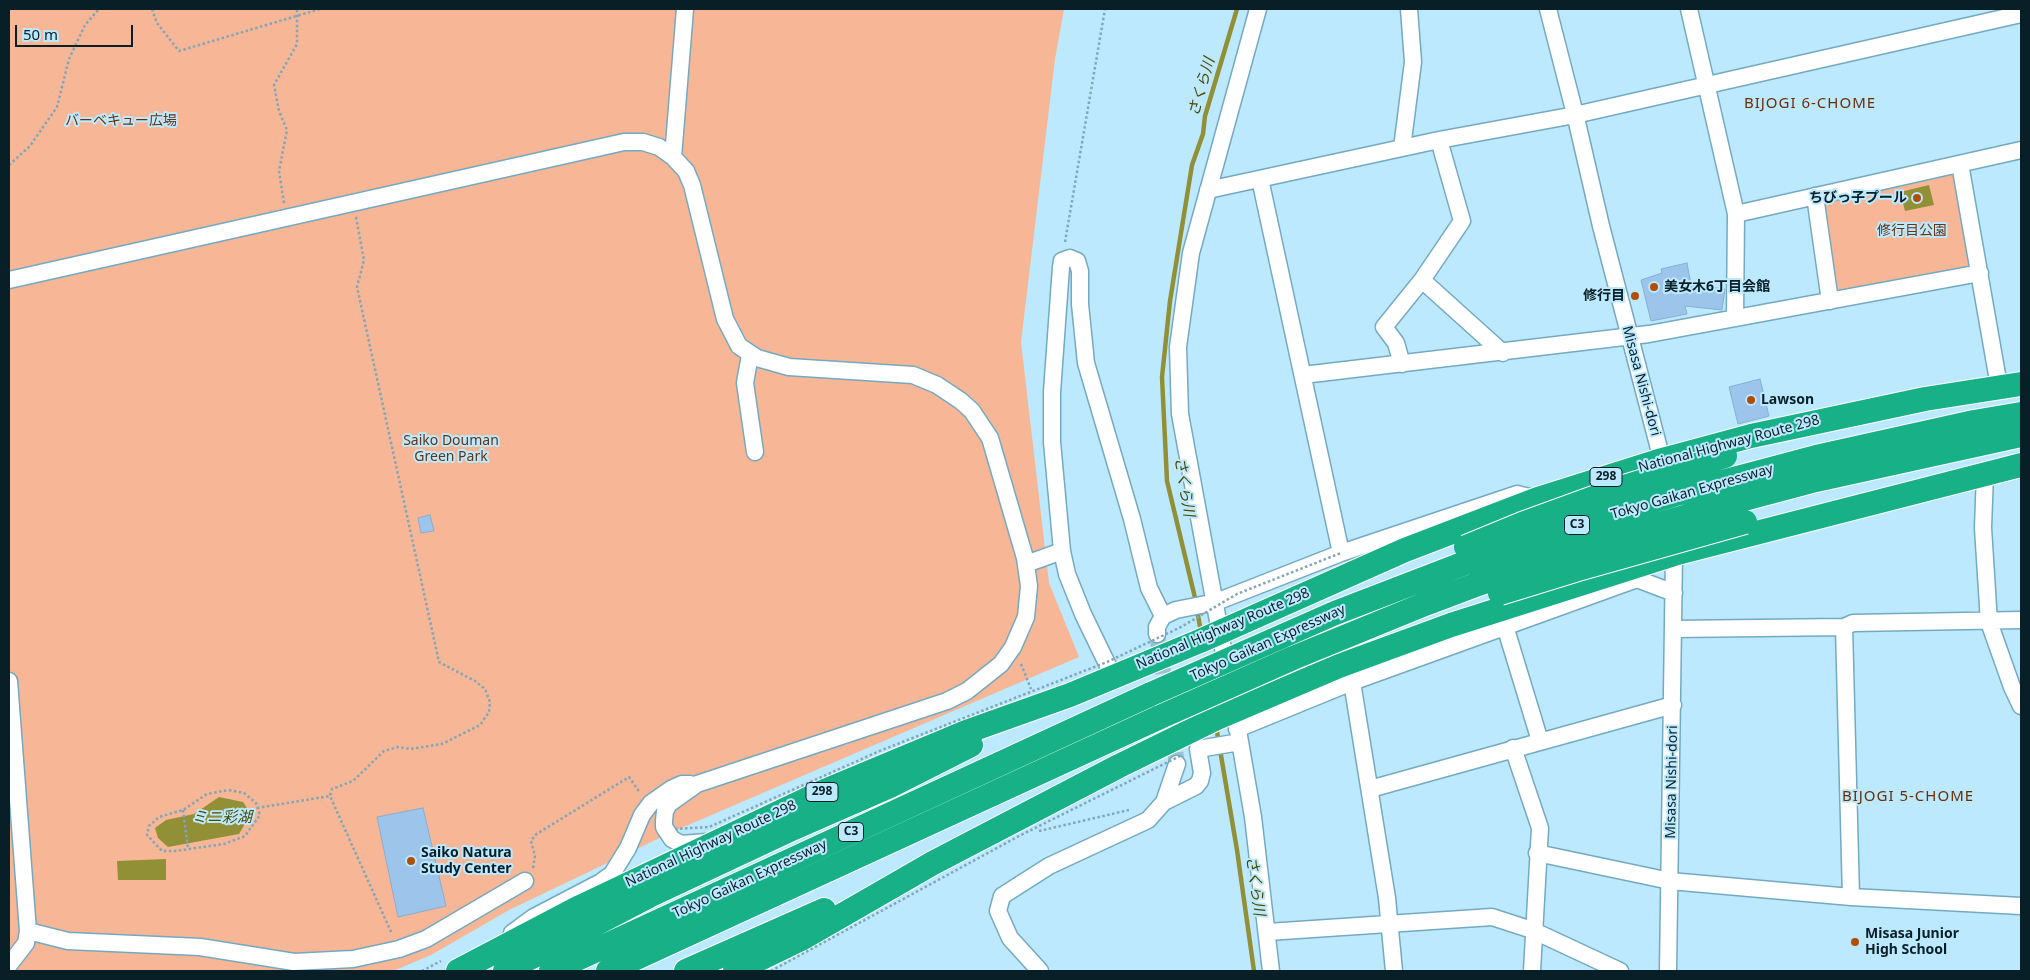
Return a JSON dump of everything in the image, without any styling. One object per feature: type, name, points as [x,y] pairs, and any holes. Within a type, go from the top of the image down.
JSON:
[{"type":"highway","name":"National Highway Route 298","points":[[463,969],[580,907],[719,840],[906,756],[1070,695],[1110,669],[1211,636],[1405,550],[1538,499],[1662,460],[1838,416],[2010,385]]},
{"type":"highway","points":[[1335,613],[1396,579],[1489,538],[1621,488],[1675,470],[1799,438],[1892,417],[1965,404],[2021,397]]},
{"type":"highway","name":"Tokyo Gaikan Expressway","points":[[551,971],[1151,694],[1335,613],[1483,557],[1672,495],[1825,455],[1974,422],[2021,414]]},
{"type":"highway","name":"Tokyo Gaikan Expressway","points":[[608,971],[1160,717],[1293,658],[1478,584],[1628,534],[1736,501],[1816,480],[2021,435]]},
{"type":"highway","points":[[1293,658],[1578,569],[1672,542],[1879,488],[2021,454]]},
{"type":"highway","points":[[735,971],[801,939],[933,863],[1119,766],[1227,725],[1339,666],[1451,625],[1674,554],[2021,465]]},
{"type":"highway","points":[[505,971],[648,896],[890,786],[1070,695]]},
{"type":"highway","points":[[688,970],[933,863]]},
{"type":"street","points":[[673,156],[686,9]]},
{"type":"street","points":[[1258,9],[1191,253],[1178,347],[1180,414],[1212,603],[1211,636],[1227,725],[1253,818],[1268,932],[1271,971]]},
{"type":"street","points":[[1402,148],[1413,62],[1409,9]]},
{"type":"street","name":"Misasa Nishi-dori","points":[[1548,9],[1629,337],[1662,460],[1674,554],[1668,971]]},
{"type":"street","points":[[1689,9],[1736,214],[1735,318]]},
{"type":"street","points":[[1208,190],[1439,140],[1575,115],[2021,14]]},
{"type":"street","points":[[1402,364],[1396,343],[1384,327],[1422,280],[1462,222],[1439,140]]},
{"type":"street","points":[[9,280],[624,142],[643,142],[673,156],[686,171],[694,193],[722,307],[730,332],[739,346],[750,354],[774,364],[789,367],[913,375],[926,379],[950,393],[972,411],[990,438],[1026,564],[1028,602],[1022,630],[1001,664],[967,691],[947,701],[697,784],[676,787],[651,803],[642,815],[628,848],[612,874],[601,882],[534,916],[463,969]]},
{"type":"street","points":[[1736,214],[2021,150]]},
{"type":"street","points":[[1960,164],[1980,274],[2010,385]]},
{"type":"street","points":[[1260,179],[1341,553]]},
{"type":"street","points":[[1816,196],[1830,301]]},
{"type":"street","points":[[1110,669],[1070,582],[1062,551],[1052,442],[1052,402],[1062,261],[1070,258],[1077,262],[1080,271],[1080,304],[1086,363],[1132,519],[1148,588],[1170,613]]},
{"type":"street","points":[[1303,375],[1629,337],[1980,274]]},
{"type":"street","points":[[1422,280],[1503,353]]},
{"type":"street","points":[[750,354],[744,383],[755,452]]},
{"type":"street","points":[[1985,473],[1983,528],[1989,622],[2017,687],[2021,706]]},
{"type":"street","points":[[1158,634],[1157,627],[1170,613],[1212,603],[1341,553],[1517,494],[1538,499]]},
{"type":"street","points":[[1026,564],[1062,551]]},
{"type":"street","points":[[1040,971],[1010,938],[998,911],[1002,896],[1049,866],[1148,820],[1164,802],[1196,786],[1200,781],[1202,773],[1198,749],[1205,748],[1227,725],[1637,579],[1674,593]]},
{"type":"street","points":[[1673,629],[1844,627],[1853,623],[2021,620]]},
{"type":"street","points":[[1505,626],[1540,740]]},
{"type":"street","points":[[1844,627],[1851,897]]},
{"type":"street","points":[[9,681],[28,931],[26,943],[9,965]]},
{"type":"street","points":[[1352,682],[1390,923],[1394,971]]},
{"type":"street","points":[[1370,789],[1540,740],[1673,705]]},
{"type":"street","points":[[1513,748],[1540,828],[1532,930],[1532,971]]},
{"type":"street","points":[[1164,802],[1178,760]]},
{"type":"street","points":[[697,784],[669,804],[665,811],[664,827],[672,839],[681,844],[719,840]]},
{"type":"street","points":[[1537,853],[1670,880],[1851,897],[2021,906]]},
{"type":"street","points":[[28,931],[68,941],[200,947],[294,962],[353,959],[399,949],[426,939],[525,881]]},
{"type":"street","points":[[1268,932],[1492,917],[1532,930],[1620,971]]},
{"type":"path","points":[[9,165],[30,146],[57,107],[69,59],[85,26],[99,9]]},
{"type":"path","points":[[152,9],[157,23],[179,51],[320,9]]},
{"type":"path","points":[[294,203],[284,205],[279,172],[287,130],[279,111],[274,85],[297,44],[298,9]]},
{"type":"path","points":[[1062,261],[1105,9]]},
{"type":"path","points":[[353,202],[364,260],[357,287],[439,662],[475,681],[485,689],[490,702],[489,712],[480,725],[442,744],[410,749],[398,747],[384,751],[353,781],[332,789],[330,796],[399,949]]},
{"type":"path","points":[[675,829],[708,827],[882,750],[1110,669],[1236,594],[1341,553]]},
{"type":"path","points":[[771,971],[1019,836],[1178,760]]},
{"type":"path","points":[[525,881],[531,874],[535,862],[531,841],[535,835],[629,777],[643,798]]},
{"type":"path","points":[[229,790],[244,793],[256,803],[258,808],[260,815],[245,836],[224,844],[162,851],[147,835],[149,826],[159,817],[183,810],[207,794],[229,790]]},
{"type":"path","points":[[258,808],[330,796]]},
{"type":"path","points":[[1019,836],[1135,809]]},
{"type":"path","points":[[183,810],[188,849]]},
{"type":"green space","name":"Saiko Douman Green Park","points":[[9,9],[1064,9],[1055,59],[1021,342],[1049,583],[1079,657],[672,832],[509,910],[431,955],[393,971],[9,971]]},
{"type":"green space","name":"修行目公園","points":[[1948,173],[1955,177],[1971,265],[1967,272],[1838,293],[1834,290],[1822,206],[1825,200]]},
{"type":"water","name":"ちびっ子プール","points":[[1929,185],[1934,205],[1905,211],[1900,192]]},
{"type":"water","name":"ミニ彩湖","points":[[219,797],[243,802],[251,814],[239,834],[168,847],[158,838],[155,828],[166,820],[194,814]]},
{"type":"water","points":[[166,859],[166,880],[118,880],[117,861]]},
{"type":"building","points":[[1687,263],[1691,285],[1725,289],[1722,310],[1685,306],[1687,314],[1651,321],[1641,280],[1662,273],[1661,269]]},
{"type":"building","points":[[1760,379],[1769,416],[1738,424],[1729,387]]},
{"type":"building","points":[[430,515],[434,531],[421,533],[418,518]]},
{"type":"building","name":"Saiko Natura Study Center","points":[[423,808],[446,906],[398,917],[377,817]]},
{"type":"waterway","name":"さくら川","points":[[1196,602],[1167,481],[1162,377],[1170,301],[1192,165],[1203,134],[1205,116],[1237,9]]},
{"type":"waterway","name":"さくら川","points":[[1197,610],[1201,632]]},
{"type":"waterway","name":"さくら川","points":[[1216,726],[1237,850],[1254,971]]},
{"type":"tunnel","points":[[1157,634],[1177,764]]},
{"type":"place","name":"ちびっ子プール","points":[[1917,198]]},
{"type":"place","name":"美女木6丁目会館","points":[[1654,287]]},
{"type":"place","name":"修行目","points":[[1635,296]]},
{"type":"place","name":"Lawson","points":[[1751,400]]},
{"type":"place","name":"Saiko Natura Study Center","points":[[411,861]]},
{"type":"place","name":"Misasa Junior High School","points":[[1855,942]]},
{"type":"district","name":"BIJOGI 6-CHOME","points":[[1810,104]]},
{"type":"district","name":"BIJOGI 5-CHOME","points":[[1908,797]]},
{"type":"park label","name":"バーベキュー広場","points":[[121,121]]}]
